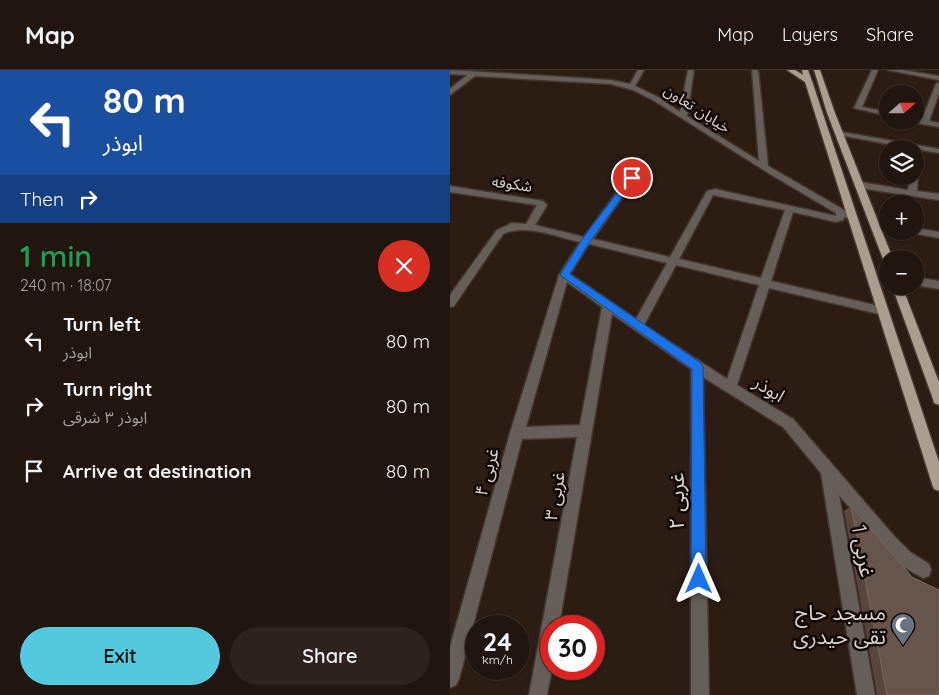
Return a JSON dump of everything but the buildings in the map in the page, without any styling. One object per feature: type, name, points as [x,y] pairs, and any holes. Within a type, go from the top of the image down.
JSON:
[{"type":"main road","points":[[790,70],[809,81]]},
{"type":"main road","points":[[805,70],[939,484]]},
{"type":"main road","points":[[828,70],[818,73],[884,250]]},
{"type":"main road","points":[[824,132],[839,133]]},
{"type":"main road","points":[[901,295],[939,399]]},
{"type":"main road","points":[[925,440],[939,440]]},
{"type":"street","points":[[551,78],[558,70]]},
{"type":"street","points":[[632,86],[642,70]]},
{"type":"street","points":[[683,117],[690,70]]},
{"type":"street","points":[[755,70],[764,167]]},
{"type":"street","points":[[875,70],[858,108],[879,112]]},
{"type":"street","points":[[891,70],[939,78]]},
{"type":"street","name":"خیابان تعاون","points":[[450,72],[475,72],[611,82],[632,86],[653,96],[683,117],[764,167],[853,218]]},
{"type":"street","points":[[450,93],[475,72]]},
{"type":"street","points":[[939,84],[925,122],[939,125]]},
{"type":"street","points":[[839,133],[879,140]]},
{"type":"street","points":[[924,148],[939,151]]},
{"type":"street","name":"غربی ۴","points":[[450,679],[517,433],[564,275],[586,240],[632,178]]},
{"type":"street","points":[[860,185],[939,197]]},
{"type":"street","points":[[912,193],[913,185]]},
{"type":"street","name":"شکوفه","points":[[450,189],[540,203],[542,205],[528,227]]},
{"type":"street","points":[[638,326],[710,192],[836,219],[840,218],[841,212]]},
{"type":"street","points":[[730,387],[790,209]]},
{"type":"street","points":[[874,224],[879,225]]},
{"type":"street","points":[[450,303],[505,227],[528,227],[883,311]]},
{"type":"street","points":[[924,232],[939,235]]},
{"type":"street","name":"ابوذر","points":[[564,275],[697,367],[788,423],[828,473],[889,543],[904,558],[923,570]]},
{"type":"street","points":[[924,282],[939,285]]},
{"type":"street","name":"غربی ۳","points":[[538,695],[608,304]]},
{"type":"street","name":"غربی ۲","points":[[697,367],[700,695]]},
{"type":"street","points":[[517,433],[585,431]]},
{"type":"street","name":"غربی 1","points":[[828,473],[866,695]]},
{"type":"place","name":"مسجد حاج تقی حیدری","points":[[903,646]]},
{"type":"route","points":[[632,178],[586,240],[564,275],[697,367],[699,579]]}]
